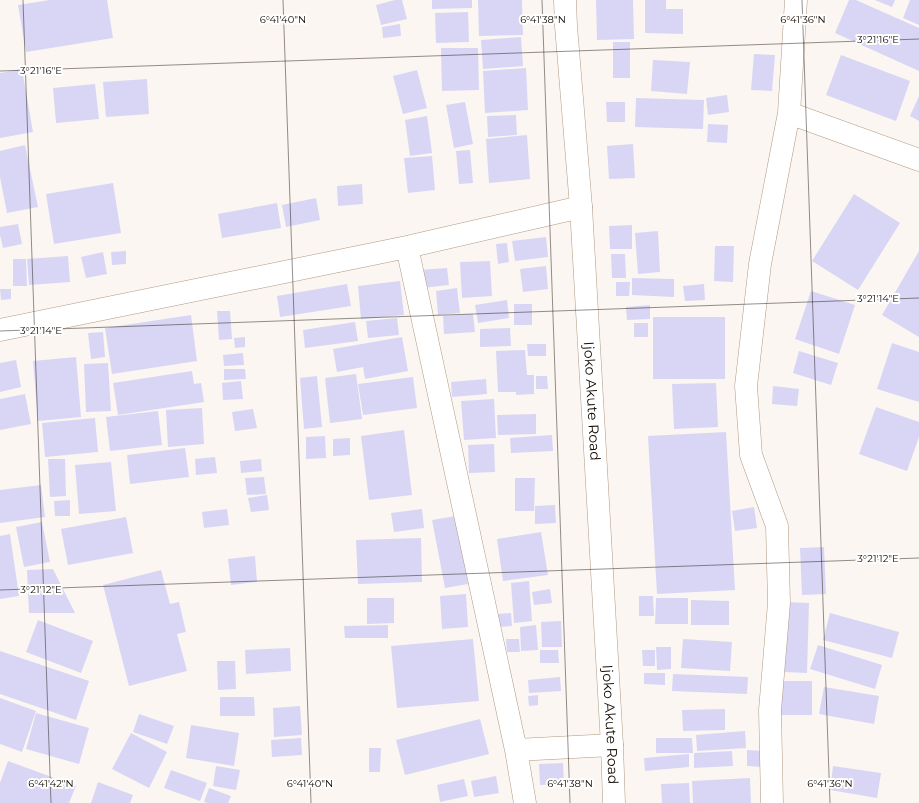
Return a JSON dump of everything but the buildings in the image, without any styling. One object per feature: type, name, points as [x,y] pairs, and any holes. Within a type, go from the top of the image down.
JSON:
[{"type":"street","name":"Ijoko Akute Road","points":[[566,0],[566,26],[581,207],[612,745],[614,803]]},
{"type":"street","points":[[772,803],[770,710],[779,604],[777,526],[751,455],[746,386],[760,264],[789,113],[796,0]]},
{"type":"street","points":[[789,113],[919,160]]},
{"type":"street","points":[[0,330],[408,247],[581,207]]},
{"type":"street","points":[[408,247],[516,750],[526,803]]},
{"type":"street","points":[[516,750],[612,745]]}]
